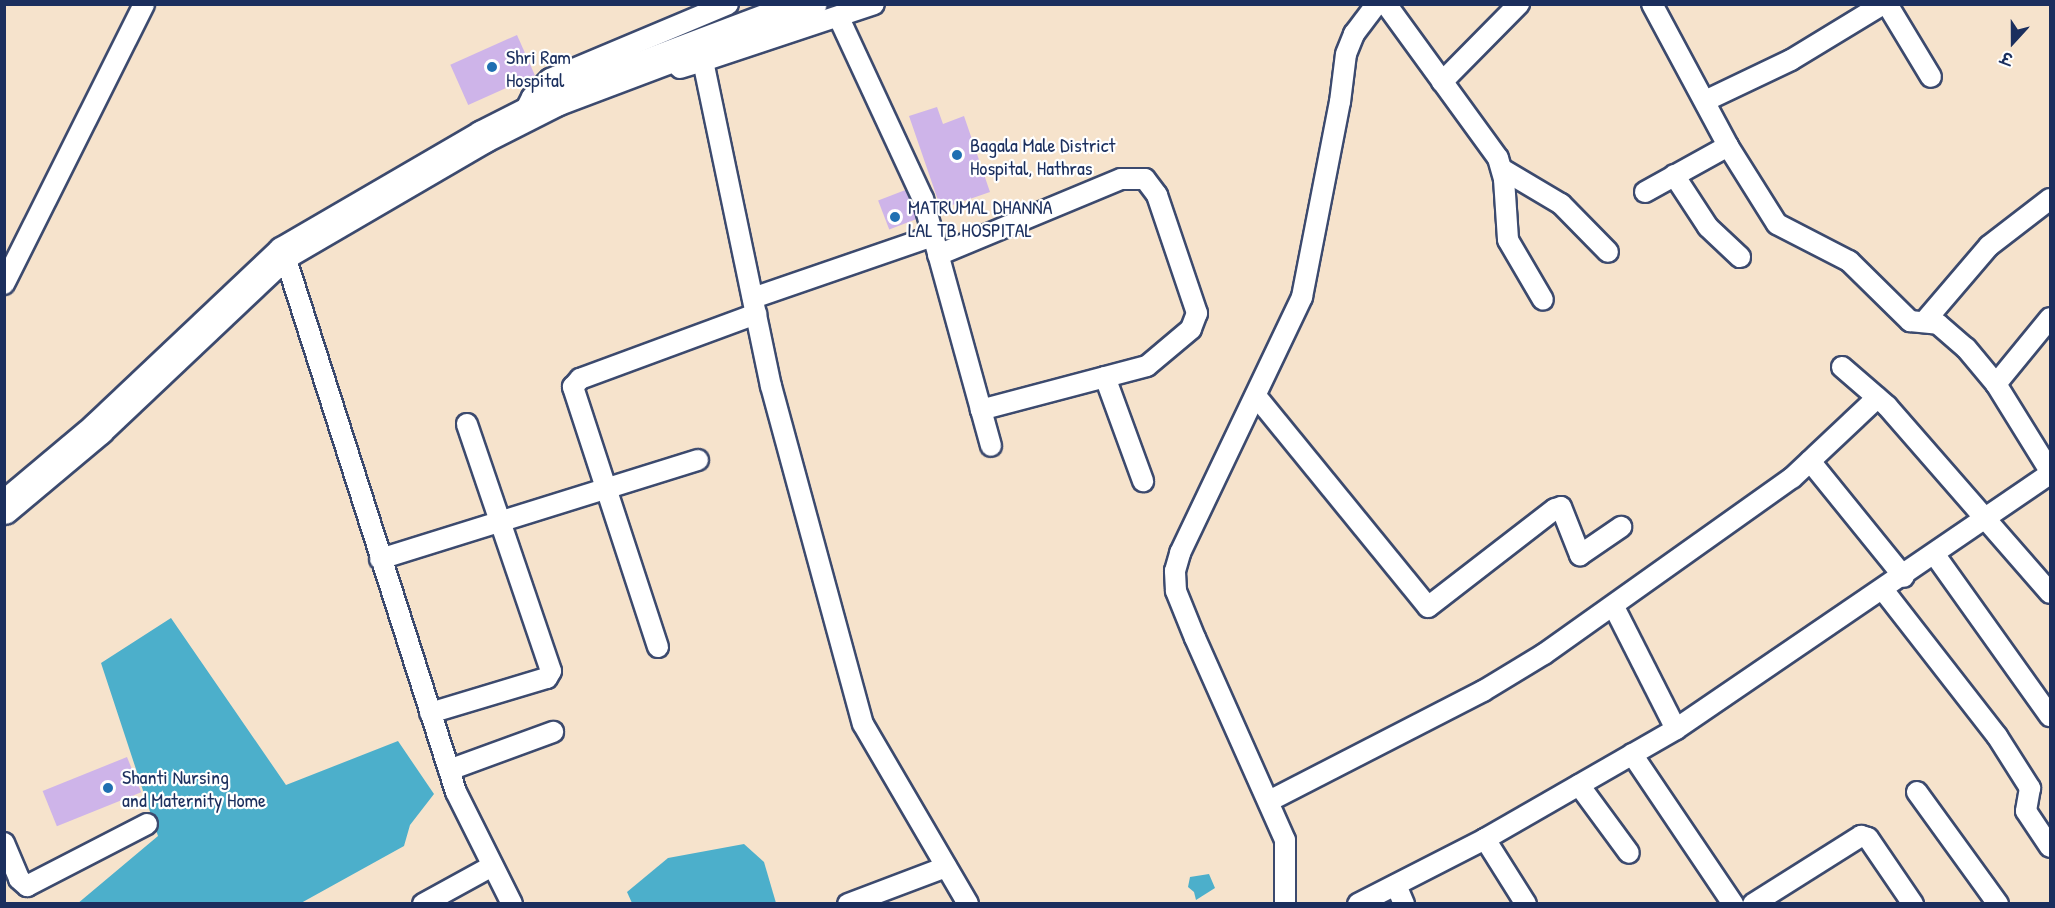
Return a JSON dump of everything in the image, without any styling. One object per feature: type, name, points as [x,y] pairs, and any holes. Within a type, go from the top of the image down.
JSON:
[{"type":"main road","points":[[4,508],[98,429],[284,253],[522,117],[556,100],[810,4]]},
{"type":"street","points":[[4,284],[144,4]]},
{"type":"street","points":[[726,5],[550,79],[532,96],[522,117],[548,118],[703,61],[839,18],[874,4]]},
{"type":"street","points":[[1285,903],[1285,840],[1195,638],[1175,580],[1180,553],[1302,297],[1340,102],[1346,54],[1354,34],[1377,4]]},
{"type":"street","points":[[1386,4],[1502,169],[1561,204],[1608,252]]},
{"type":"street","points":[[1442,82],[1519,4]]},
{"type":"street","points":[[1358,903],[1485,839],[1676,729],[1884,591],[2050,472],[2045,446],[1996,384],[1940,325],[1910,321],[1849,261],[1777,224],[1728,146],[1652,4]]},
{"type":"street","points":[[1705,101],[1791,60],[1885,4],[1931,77]]},
{"type":"street","points":[[839,18],[923,199],[991,446]]},
{"type":"street","points":[[703,61],[771,386],[863,724],[968,903]]},
{"type":"street","points":[[1645,192],[1728,146]]},
{"type":"street","points":[[1502,169],[1508,240],[1544,300]]},
{"type":"street","points":[[1674,175],[1708,227],[1740,257]]},
{"type":"street","points":[[938,255],[1121,179],[1145,179],[1157,195],[1197,313],[1191,329],[1155,361],[1105,377],[981,410]]},
{"type":"street","points":[[1924,322],[1989,246],[2050,199]]},
{"type":"street","points":[[658,647],[573,392],[575,383],[754,306],[933,236]]},
{"type":"street","points":[[284,253],[449,770],[492,866],[512,903]]},
{"type":"street","points":[[1996,384],[2050,318]]},
{"type":"street","points":[[1842,367],[1877,398],[1987,519],[2050,593]]},
{"type":"street","points":[[1105,377],[1143,481]]},
{"type":"street","points":[[1256,396],[1428,607],[1555,509],[1561,507],[1580,555],[1621,526]]},
{"type":"street","points":[[1269,801],[1483,691],[1614,607],[1725,529],[1810,461],[1877,398]]},
{"type":"street","points":[[430,713],[550,676],[550,665],[467,424]]},
{"type":"street","points":[[380,559],[698,460]]},
{"type":"street","points":[[1810,461],[1904,577]]},
{"type":"street","points":[[1935,555],[2050,716]]},
{"type":"street","points":[[1884,591],[2014,762],[2030,789],[2025,807],[2028,817],[2050,847]]},
{"type":"street","points":[[1614,607],[1676,729]]},
{"type":"street","points":[[449,770],[553,732]]},
{"type":"street","points":[[1632,754],[1733,903]]},
{"type":"street","points":[[1579,785],[1629,853]]},
{"type":"street","points":[[1917,792],[1998,903]]},
{"type":"street","points":[[4,843],[19,879],[27,886],[147,825]]},
{"type":"street","points":[[1753,903],[1861,836],[1868,838],[1913,903]]},
{"type":"street","points":[[1485,839],[1526,903]]},
{"type":"street","points":[[423,903],[492,866]]},
{"type":"street","points":[[848,903],[946,867]]},
{"type":"street","points":[[1396,885],[1404,903]]},
{"type":"water","points":[[171,618],[286,785],[398,741],[434,794],[410,825],[404,846],[301,903],[77,904],[158,836],[101,663]]},
{"type":"water","points":[[744,844],[764,862],[776,903],[632,903],[627,892],[668,858]]},
{"type":"water","points":[[1209,874],[1215,888],[1196,900],[1194,892],[1188,887],[1190,877]]},
{"type":"building","points":[[517,35],[535,75],[468,105],[450,65]]},
{"type":"building","points":[[937,107],[943,124],[964,116],[990,192],[941,209],[909,116]]},
{"type":"building","points":[[908,189],[919,218],[889,229],[878,200]]},
{"type":"building","points":[[127,757],[141,792],[57,826],[43,791]]},
{"type":"place","name":"Shri Ram Hospital","points":[[492,67]]},
{"type":"place","name":"Bagala Male District Hospital, Hathras","points":[[957,155]]},
{"type":"place","name":"MATRUMAL DHANNA LAL TB HOSPITAL","points":[[895,217]]},
{"type":"place","name":"Shanti Nursing and Maternity Home","points":[[108,788]]}]
